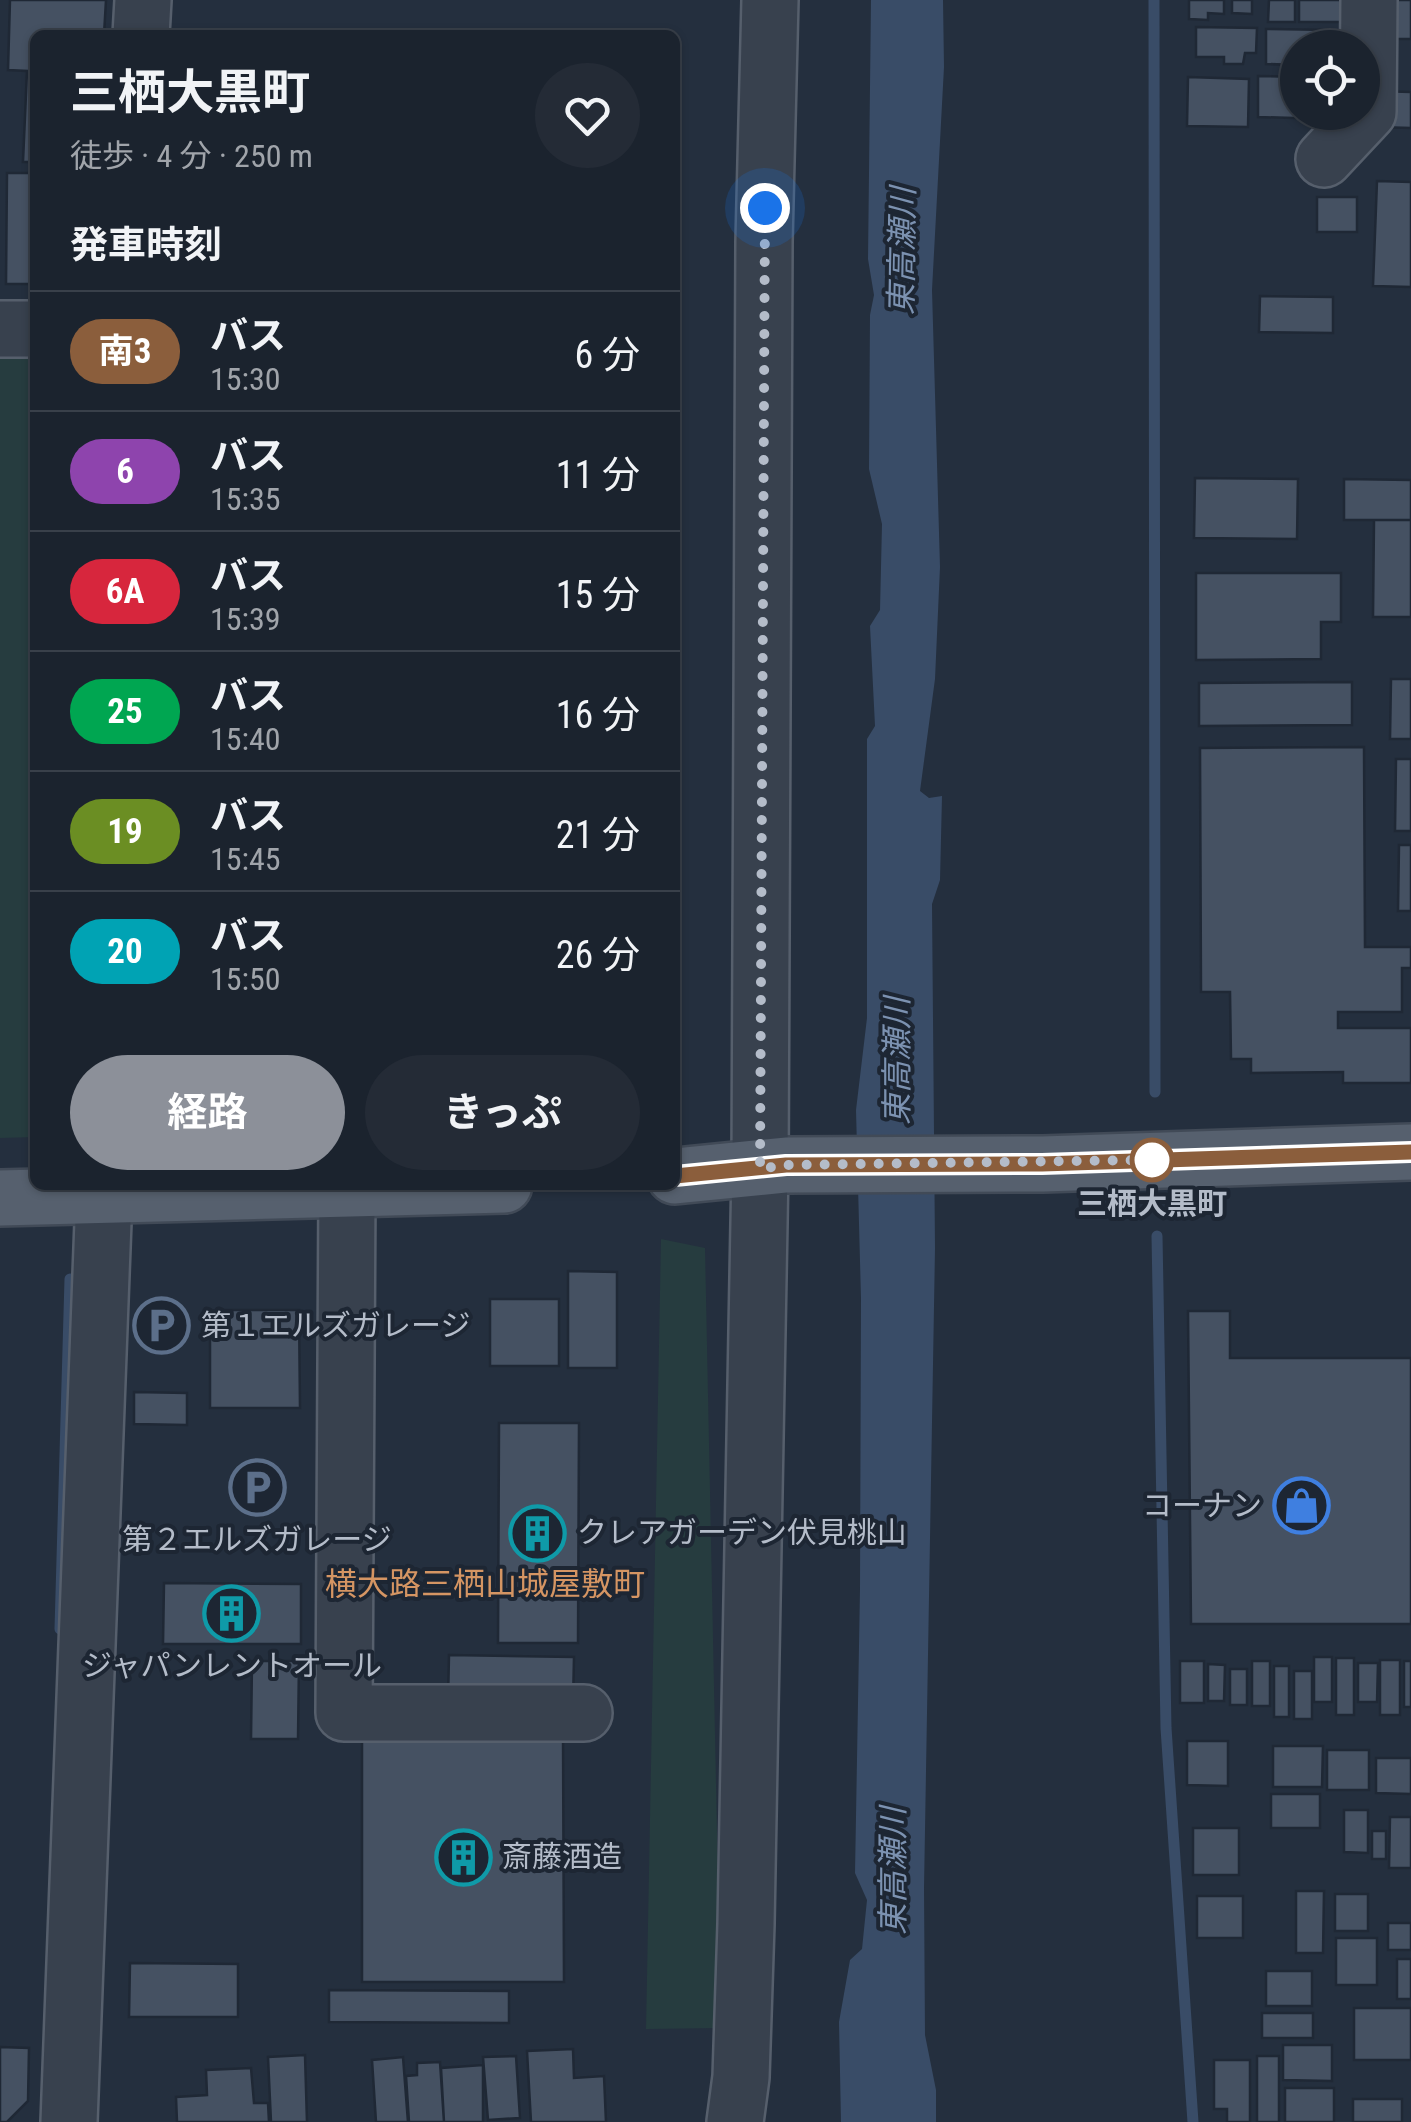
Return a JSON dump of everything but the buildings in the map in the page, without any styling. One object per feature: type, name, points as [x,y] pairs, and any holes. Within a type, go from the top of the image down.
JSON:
[{"type":"main road","points":[[680,1176],[773,1167],[1411,1152]]},
{"type":"main road","points":[[0,1198],[372,1190]]},
{"type":"street","points":[[142,30],[143,0]]},
{"type":"street","points":[[736,2122],[741,2077],[773,1167],[764,242],[770,0]]},
{"type":"street","points":[[1324,158],[1368,112],[1368,0]]},
{"type":"street","points":[[0,329],[30,329]]},
{"type":"street","points":[[346,1191],[344,1713],[584,1713]]},
{"type":"street","points":[[69,2122],[104,1195]]},
{"type":"green space","points":[[0,351],[30,352],[30,1137],[0,1138]]},
{"type":"green space","points":[[661,1239],[705,1248],[721,2028],[646,2029]]},
{"type":"water","name":"東高瀬川","points":[[871,0],[943,0],[944,67],[932,290],[940,567],[935,679],[920,791],[929,798],[942,796],[940,880],[932,904],[935,1248],[924,1888],[925,2035],[936,2090],[936,2122],[841,2122],[839,2022],[850,1960],[862,1949],[867,1900],[855,1873],[861,1299],[856,1110],[867,1018],[867,739],[875,726],[870,626],[880,610],[882,524],[869,469],[870,315],[874,295],[868,259]]},
{"type":"waterway","points":[[1154,0],[1155,1092]]},
{"type":"waterway","points":[[1157,1236],[1166,1728],[1193,2122]]},
{"type":"waterway","points":[[60,1629],[70,1279]]},
{"type":"bus line","name":"南3","points":[[680,1176],[786,1165],[1042,1164],[1411,1152]]},
{"type":"place","name":"三栖大黒町","points":[[1152,1160]]},
{"type":"place","name":"第１エルズガレージ","points":[[162,1326]]},
{"type":"place","name":"第２エルズガレージ","points":[[257,1488]]},
{"type":"place","name":"コーナン","points":[[1301,1506]]},
{"type":"place","name":"クレアガーデン伏見桃山","points":[[538,1533]]},
{"type":"place","name":"ジャパンレントオール","points":[[232,1614]]},
{"type":"place","name":"斎藤酒造","points":[[463,1857]]},
{"type":"district","name":"横大路三栖山城屋敷町","points":[[485,1584]]},
{"type":"route","points":[[765,208],[760,1169],[786,1165],[1152,1160]]}]
